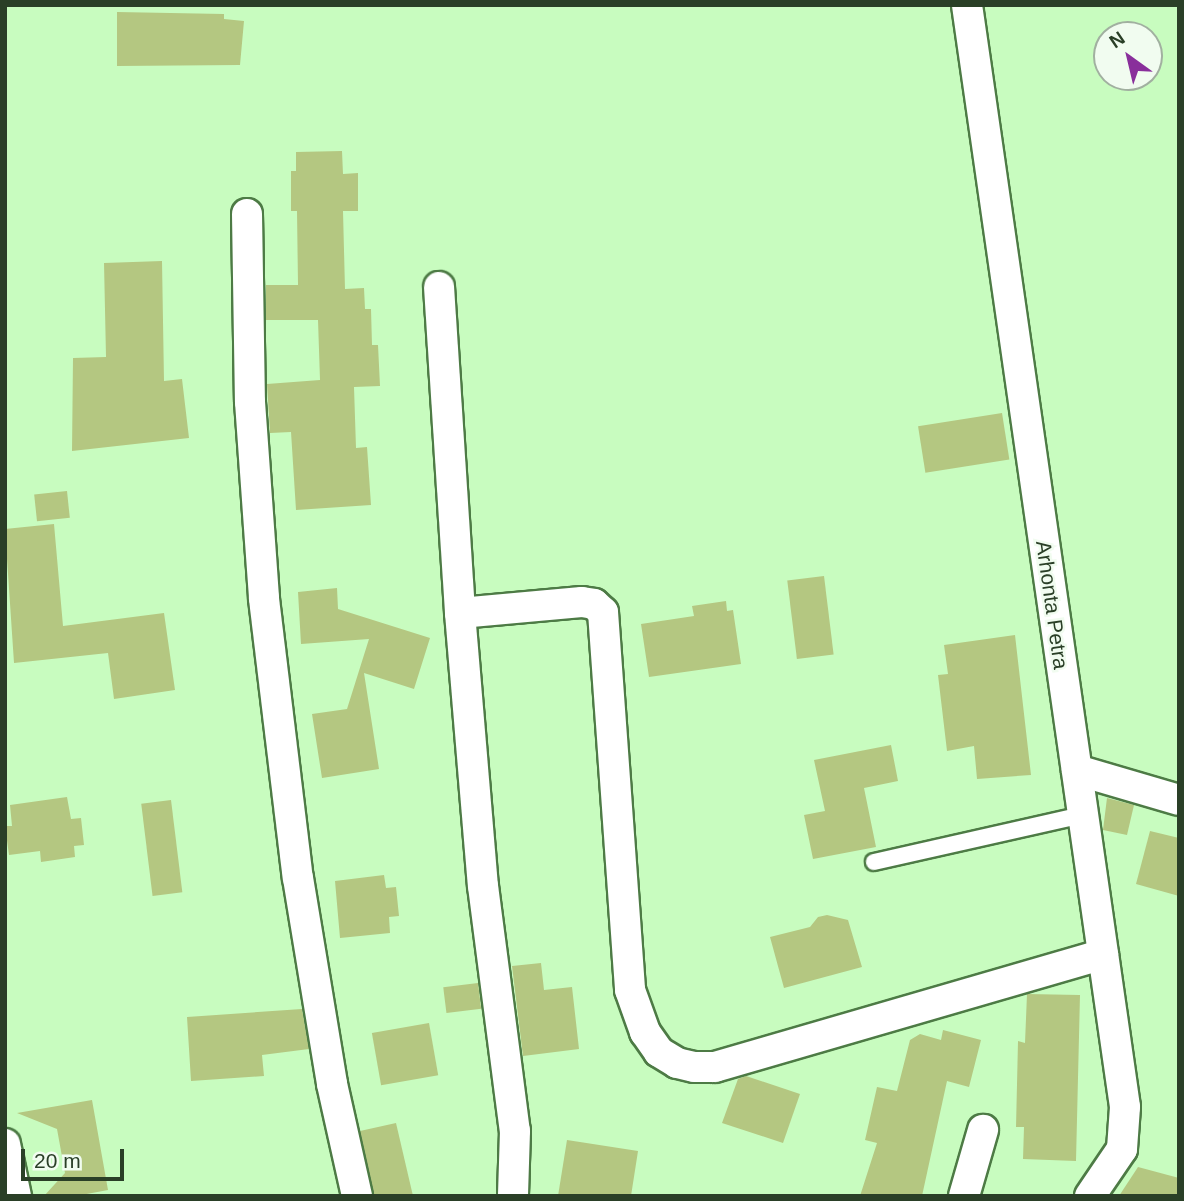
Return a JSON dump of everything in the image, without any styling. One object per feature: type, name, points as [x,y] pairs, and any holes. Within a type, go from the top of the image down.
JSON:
[{"type":"street","name":"Arhonta Petra","points":[[967,5],[1125,1107],[1122,1149],[1090,1196]]},
{"type":"street","points":[[247,214],[250,402],[264,599],[298,878],[332,1084],[357,1196]]},
{"type":"street","points":[[439,287],[460,613],[483,886],[515,1131],[513,1196]]},
{"type":"street","points":[[460,613],[582,602],[594,604],[603,612],[630,990],[645,1032],[659,1052],[677,1063],[715,1067],[1103,954]]},
{"type":"street","points":[[1077,770],[1179,800]]},
{"type":"street","points":[[964,1196],[983,1130]]},
{"type":"street","points":[[5,1143],[16,1196]]},
{"type":"lane","points":[[874,862],[1082,815]]},
{"type":"building","points":[[117,12],[224,14],[224,19],[244,21],[240,65],[117,66]]},
{"type":"building","points":[[342,151],[343,174],[358,173],[358,211],[343,211],[345,289],[364,288],[365,309],[371,309],[372,345],[378,345],[380,386],[354,387],[356,448],[367,447],[371,505],[296,510],[291,432],[270,433],[267,384],[320,380],[318,320],[266,320],[266,285],[298,285],[297,211],[291,211],[291,171],[296,171],[296,152]]},
{"type":"building","points":[[162,261],[164,381],[182,379],[189,438],[72,451],[73,358],[106,357],[104,263]]},
{"type":"building","points":[[1002,413],[1009,459],[925,473],[918,426]]},
{"type":"building","points":[[67,491],[70,518],[37,521],[34,494]]},
{"type":"building","points":[[54,524],[63,626],[164,613],[175,690],[114,699],[108,653],[14,663],[5,529]]},
{"type":"building","points":[[824,576],[834,654],[797,659],[787,581]]},
{"type":"building","points":[[337,588],[338,609],[430,638],[414,689],[364,673],[379,769],[322,778],[312,714],[347,709],[369,639],[301,644],[298,592]]},
{"type":"building","points":[[726,601],[727,611],[733,610],[741,664],[649,677],[641,624],[694,616],[692,606]]},
{"type":"building","points":[[1015,635],[1031,775],[977,779],[974,746],[947,751],[938,675],[948,674],[944,645]]},
{"type":"building","points":[[891,745],[898,781],[864,788],[876,847],[813,859],[804,815],[825,811],[814,760]]},
{"type":"building","points":[[67,797],[71,819],[81,818],[84,845],[74,846],[75,857],[41,862],[40,851],[9,855],[5,826],[12,826],[10,805]]},
{"type":"building","points":[[1107,798],[1134,805],[1127,835],[1103,830]]},
{"type":"building","points":[[171,800],[182,892],[153,896],[141,804]]},
{"type":"building","points":[[1150,831],[1179,838],[1179,896],[1136,884]]},
{"type":"building","points":[[384,875],[386,888],[396,887],[399,916],[389,917],[390,933],[340,938],[335,881]]},
{"type":"building","points":[[827,915],[848,920],[862,967],[784,988],[770,937],[810,927],[818,917]]},
{"type":"building","points":[[541,963],[544,990],[572,987],[579,1049],[523,1056],[512,966]]},
{"type":"building","points":[[478,983],[481,1009],[446,1013],[443,987]]},
{"type":"building","points":[[1027,994],[1080,995],[1076,1161],[1023,1159],[1024,1127],[1016,1127],[1018,1041],[1025,1043]]},
{"type":"building","points":[[302,1009],[309,1049],[262,1055],[264,1076],[191,1081],[187,1017]]},
{"type":"building","points":[[429,1023],[438,1075],[381,1085],[372,1033]]},
{"type":"building","points":[[943,1030],[981,1040],[969,1087],[947,1081],[922,1196],[860,1196],[877,1143],[865,1140],[877,1087],[897,1091],[910,1040],[920,1034],[941,1040]]},
{"type":"building","points":[[746,1076],[800,1094],[783,1143],[722,1123],[738,1079]]},
{"type":"building","points":[[92,1100],[108,1190],[76,1196],[44,1196],[65,1173],[57,1129],[17,1113]]},
{"type":"building","points":[[396,1123],[413,1196],[374,1196],[360,1131]]},
{"type":"building","points":[[567,1140],[638,1151],[631,1196],[558,1196]]},
{"type":"building","points":[[1138,1167],[1179,1178],[1179,1196],[1119,1196]]}]
